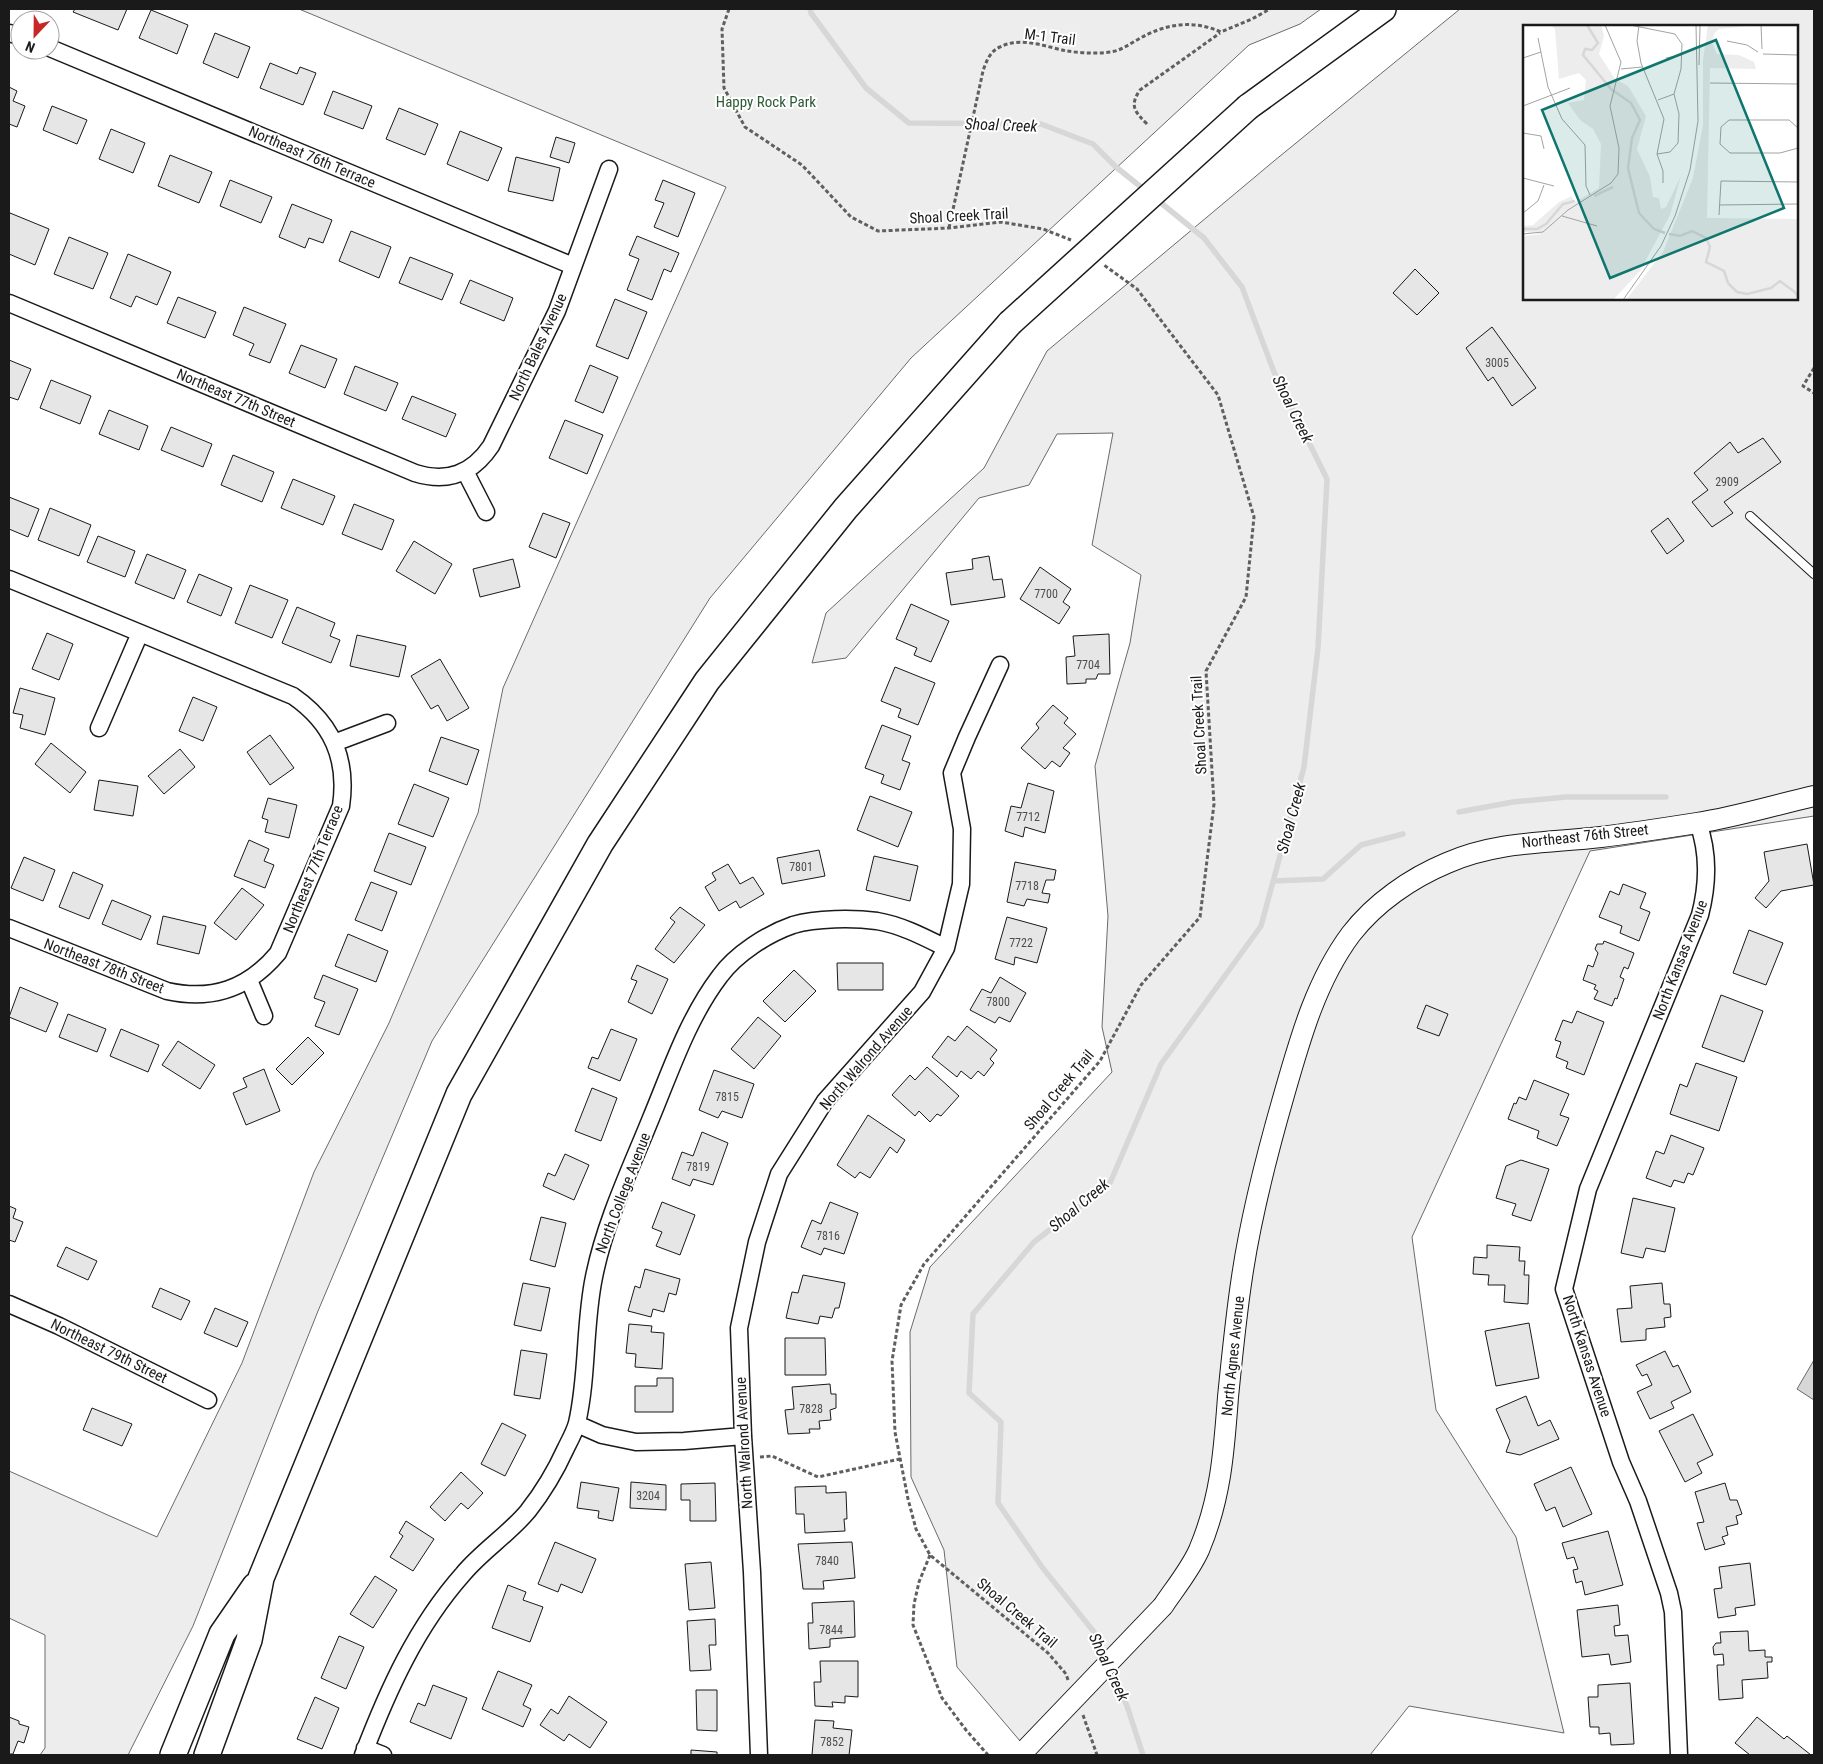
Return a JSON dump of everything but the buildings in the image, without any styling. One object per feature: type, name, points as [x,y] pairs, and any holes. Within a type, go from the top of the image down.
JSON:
[{"type":"main road","points":[[207,1755],[249,1640],[261,1578],[459,1094],[600,844],[707,681],[846,508],[1010,323],[1248,107],[1383,9]]},
{"type":"main road","points":[[173,1755],[222,1634],[261,1578]]},
{"type":"street","name":"Northeast 76th Terrace","points":[[60,52],[573,266]]},
{"type":"street","name":"North Bales Avenue","points":[[465,471],[484,457],[491,446],[557,311],[609,169]]},
{"type":"street","name":"Northeast 77th Street","points":[[9,303],[414,473],[439,478],[465,471]]},
{"type":"street","points":[[465,471],[486,512]]},
{"type":"street","name":"Northeast 77th Terrace","points":[[9,579],[293,696],[313,712],[325,726],[339,754],[343,779],[341,806],[278,953]]},
{"type":"street","points":[[99,728],[140,633]]},
{"type":"street","name":"North Walrond Avenue","points":[[759,1755],[752,1572],[744,1458],[739,1328],[757,1242],[779,1174],[825,1101],[922,992],[946,948],[961,884],[962,829],[952,773],[1000,665]]},
{"type":"street","points":[[334,743],[387,723]]},
{"type":"street","name":"Northeast 76th Street","points":[[1371,912],[1421,875],[1468,854],[1516,844],[1599,837],[1698,823],[1814,796]]},
{"type":"street","name":"North Kansas Avenue","points":[[1679,1755],[1673,1612],[1669,1593],[1638,1502],[1621,1462],[1564,1290],[1588,1189],[1700,915],[1706,894],[1707,868],[1704,839],[1698,823]]},
{"type":"street","name":"North Agnes Avenue","points":[[1024,1751],[1163,1606],[1198,1552],[1218,1492],[1224,1455],[1242,1276],[1269,1150],[1311,1009],[1324,978],[1353,932],[1371,912]]},
{"type":"street","name":"North College Avenue","points":[[364,1752],[400,1665],[420,1630],[440,1601],[464,1572],[527,1512],[556,1468],[577,1424],[584,1376],[587,1314],[604,1235],[684,1038],[721,975],[741,956],[768,937],[794,925],[826,919],[878,921],[914,932],[946,948]]},
{"type":"street","name":"Northeast 78th Street","points":[[9,928],[173,992],[204,995],[228,990],[250,980],[261,972],[278,953]]},
{"type":"street","points":[[250,980],[264,1016]]},
{"type":"street","name":"Northeast 79th Street","points":[[9,1304],[59,1326],[208,1400]]},
{"type":"street","points":[[577,1424],[602,1435],[636,1442],[684,1441],[743,1436]]},
{"type":"street","points":[[364,1752],[384,1755]]},
{"type":"lane","points":[[1750,516],[1814,574]]},
{"type":"path","name":"Shoal Creek Trail","points":[[729,9],[722,29],[724,88],[745,127],[802,165],[851,217],[878,231],[949,228],[1001,222],[1043,229],[1076,243]]},
{"type":"path","points":[[1147,124],[1138,115],[1134,107],[1134,98],[1140,90],[1221,32],[1270,9]]},
{"type":"path","name":"M-1 Trail","points":[[949,228],[986,62],[1000,46],[1027,43],[1043,44],[1067,50],[1109,52],[1118,50],[1172,25],[1208,26],[1221,32]]},
{"type":"path","name":"Shoal Creek Trail","points":[[1069,1682],[1066,1674],[1048,1653],[930,1555],[916,1529],[900,1459],[895,1432],[892,1361],[896,1326],[901,1305],[924,1264],[1100,1061],[1141,985],[1200,917],[1214,804],[1206,672],[1246,597],[1254,517],[1218,395],[1137,289],[1098,260]]},
{"type":"path","points":[[1814,368],[1803,386],[1814,393]]},
{"type":"path","points":[[744,1458],[772,1456],[818,1477],[900,1459]]},
{"type":"path","points":[[930,1555],[919,1582],[914,1604],[913,1626],[942,1698],[988,1755]]},
{"type":"path","points":[[1079,1706],[1097,1755]]},
{"type":"shaded area","points":[[299,9],[1321,9],[1300,24],[1249,45],[911,358],[710,598],[432,1041],[318,1311],[193,1626],[128,1755],[40,1755],[45,1748],[45,1635],[9,1618],[9,1471],[157,1537],[242,1363],[314,1172],[389,1023],[478,813],[503,688],[726,187]]},
{"type":"shaded area","points":[[1460,9],[1814,9],[1814,816],[1590,851],[1412,1237],[1436,1410],[1516,1537],[1564,1733],[1409,1706],[1370,1755],[1032,1755],[957,1667],[944,1550],[911,1477],[910,1332],[930,1267],[1112,1072],[1102,1027],[1108,916],[1095,766],[1130,643],[1141,575],[1092,545],[1113,433],[1057,434],[1029,485],[979,498],[846,658],[812,663],[826,613],[984,468],[1047,351],[1274,161]]},
{"type":"shaded area","points":[[1814,1360],[1814,1400],[1797,1389]]},
{"type":"waterway","name":"Shoal Creek","points":[[810,9],[866,88],[909,123],[1041,124],[1093,144],[1116,167],[1146,191]]},
{"type":"waterway","name":"Shoal Creek","points":[[1143,1755],[1127,1706],[1094,1632],[1042,1567],[998,1503],[1001,1422],[969,1393],[973,1314],[1034,1242],[1110,1183],[1161,1064],[1261,926],[1304,767],[1318,648],[1327,479],[1274,372],[1242,287],[1204,238],[1155,198]]},
{"type":"waterway","points":[[1459,812],[1513,802],[1566,797],[1666,797]]},
{"type":"waterway","points":[[1274,881],[1323,879],[1361,845],[1403,834]]},
{"type":"park label","name":"Happy Rock Park","points":[[766,102]]}]
